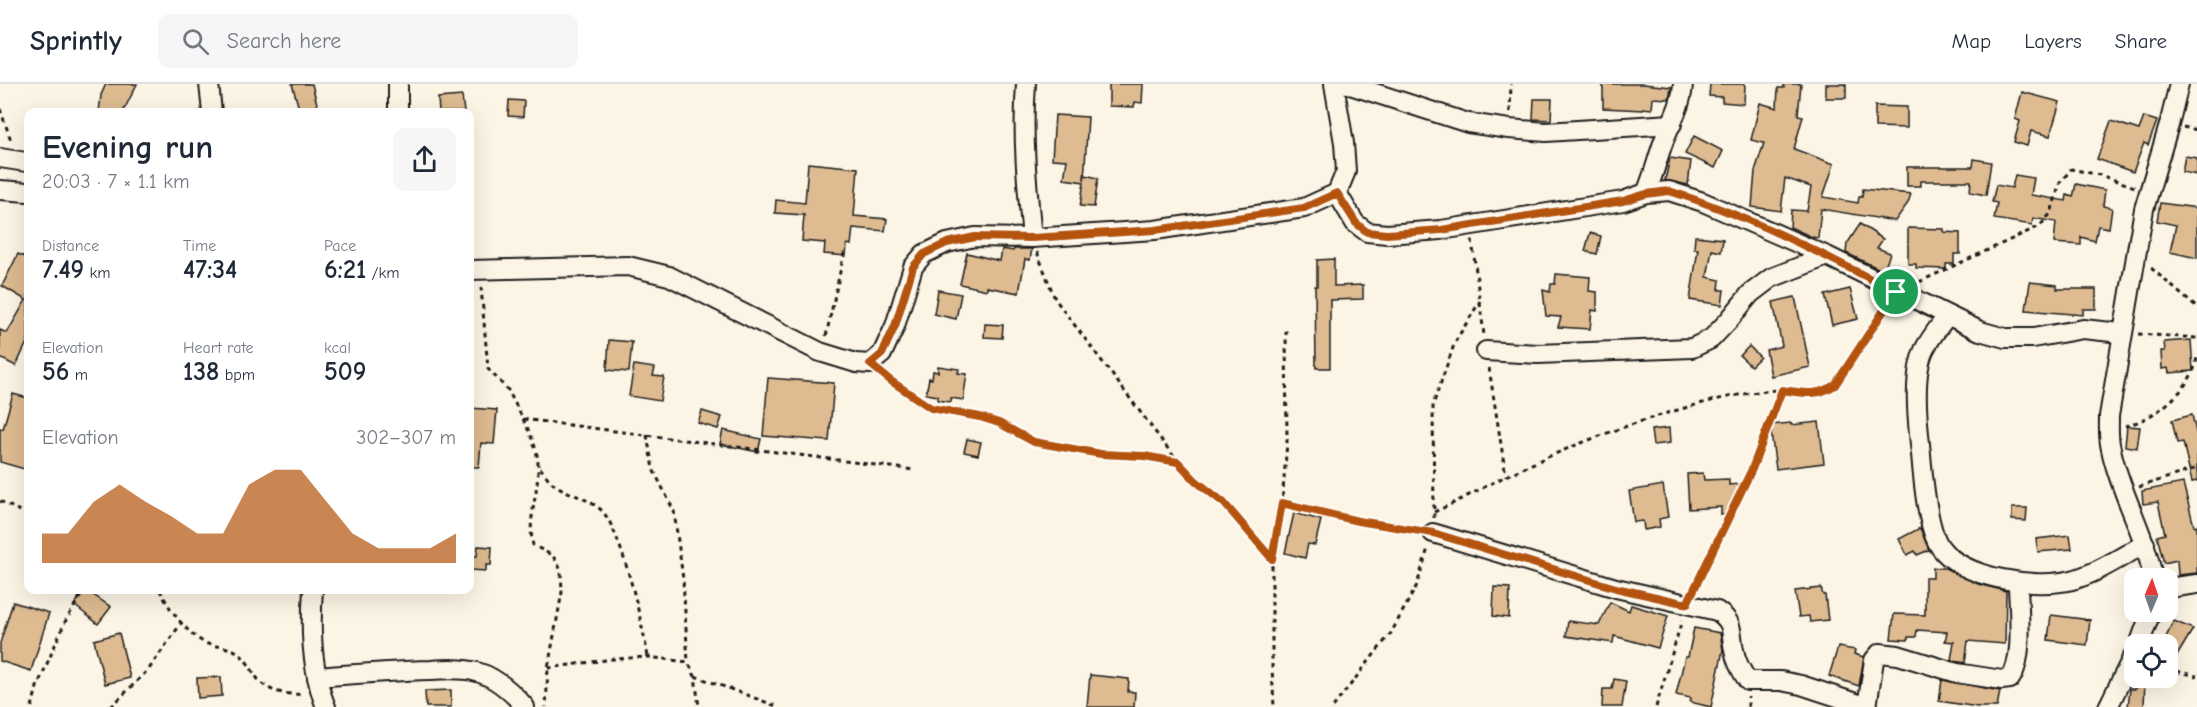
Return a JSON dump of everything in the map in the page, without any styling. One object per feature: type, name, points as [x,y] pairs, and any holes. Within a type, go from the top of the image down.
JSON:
[{"type":"street","points":[[209,84],[212,108]]},
{"type":"street","points":[[398,84],[398,108]]},
{"type":"street","points":[[1026,84],[1023,113],[1025,171],[1032,238]]},
{"type":"street","points":[[474,270],[628,266],[669,276],[820,352],[856,363],[870,364],[882,354],[895,326],[913,267],[924,254],[947,243],[975,237],[1032,238],[1155,230],[1304,208],[1337,193],[1346,171],[1344,143],[1334,84]]},
{"type":"street","points":[[1347,84],[1468,123],[1509,129],[1546,132],[1672,124]]},
{"type":"street","points":[[1646,194],[1656,170],[1663,142],[1683,94],[1683,84]]},
{"type":"street","points":[[2150,568],[2145,544],[2123,492],[2110,447],[2109,416],[2121,333],[2144,209],[2179,84]]},
{"type":"street","points":[[0,190],[24,192]]},
{"type":"street","points":[[1337,193],[1356,223],[1367,232],[1387,234],[1441,230],[1623,201],[1646,194],[1669,191],[1703,202],[1827,256],[1980,332],[2004,338],[2033,338],[2083,329],[2121,333]]},
{"type":"street","points":[[1486,351],[1538,354],[1692,348],[1711,339],[1750,294],[1772,278],[1827,256]]},
{"type":"street","points":[[1947,316],[1924,351],[1919,365],[1917,393],[1927,507],[1939,546],[1952,560],[1969,569],[2018,582],[2049,582],[2070,580],[2090,574],[2145,544]]},
{"type":"street","points":[[1433,533],[1616,588],[1716,611],[1727,618],[1731,626],[1734,652],[1740,669],[1748,681],[1781,681],[1819,690],[1867,707],[1874,660],[1880,653],[1898,655],[1957,673],[2002,680],[2010,679],[2015,672],[2019,642],[2018,582]]},
{"type":"street","points":[[2178,587],[2197,584]]},
{"type":"street","points":[[313,594],[310,624],[321,693],[395,671],[456,669],[477,672],[496,682],[525,707]]},
{"type":"street","points":[[2108,707],[2124,674]]},
{"type":"path","points":[[1509,129],[1511,84]]},
{"type":"path","points":[[0,109],[14,157]]},
{"type":"path","points":[[1434,512],[1567,449],[1629,425],[1694,405],[1750,393],[1782,390],[1809,394],[1823,392],[1835,385],[1896,292],[2040,226],[2051,213],[2060,183],[2071,169],[2100,175],[2150,191]]},
{"type":"path","points":[[1032,238],[1055,299],[1178,462],[1196,481],[1224,503],[1272,559]]},
{"type":"path","points":[[820,352],[829,330],[845,249]]},
{"type":"path","points":[[2136,253],[2197,308]]},
{"type":"path","points":[[474,270],[488,369],[508,390],[532,438],[539,467],[530,534],[533,545],[553,556],[561,570],[562,592],[548,668],[546,707]]},
{"type":"path","points":[[1333,707],[1391,633],[1417,585],[1433,533],[1433,405],[1455,342],[1480,301]]},
{"type":"path","points":[[1274,707],[1272,559],[1282,503],[1287,442],[1286,329]]},
{"type":"path","points":[[2121,333],[2197,338]]},
{"type":"path","points":[[2109,431],[2131,425],[2164,408],[2191,377],[2195,370],[2197,357]]},
{"type":"path","points":[[870,364],[931,408],[999,423],[1034,442],[1101,454],[1144,456],[1178,462]]},
{"type":"path","points":[[1657,707],[1687,604],[1752,469],[1782,390]]},
{"type":"path","points":[[523,419],[914,470]]},
{"type":"path","points":[[647,435],[653,469],[674,511],[684,588],[688,662],[695,676],[699,707]]},
{"type":"path","points":[[539,467],[554,484],[584,497],[602,510],[615,531],[641,621],[648,657]]},
{"type":"path","points":[[2123,492],[2197,468]]},
{"type":"path","points":[[0,501],[24,513]]},
{"type":"path","points":[[1282,503],[1358,521],[1433,533]]},
{"type":"path","points":[[32,707],[37,687],[65,622],[82,594]]},
{"type":"path","points":[[162,594],[192,634],[206,643],[237,652],[249,664],[259,681],[275,692],[290,695],[321,693]]},
{"type":"path","points":[[111,707],[149,669],[182,622]]},
{"type":"path","points":[[548,668],[613,659],[648,657],[688,662]]},
{"type":"path","points":[[2178,671],[2197,676]]},
{"type":"path","points":[[695,676],[779,707]]},
{"type":"building","points":[[106,84],[137,84],[125,108],[99,108],[101,95]]},
{"type":"building","points":[[292,84],[312,84],[318,108],[299,108]]},
{"type":"building","points":[[1109,84],[1143,84],[1142,103],[1135,102],[1134,107],[1109,106]]},
{"type":"building","points":[[1603,84],[1671,87],[1669,99],[1653,98],[1652,109],[1643,108],[1643,110],[1603,108]]},
{"type":"building","points":[[1710,84],[1745,84],[1744,104],[1722,102],[1722,97],[1709,96]]},
{"type":"building","points":[[1784,84],[1801,84],[1798,115],[1803,116],[1794,149],[1834,164],[1823,197],[1858,203],[1863,189],[1911,194],[1908,203],[1895,221],[1821,209],[1818,238],[1812,237],[1790,227],[1791,210],[1807,211],[1811,187],[1785,178],[1781,211],[1752,207],[1755,171],[1764,143],[1751,140],[1760,103],[1777,108],[1778,88],[1784,88]]},
{"type":"building","points":[[1826,84],[1846,84],[1846,98],[1826,98]]},
{"type":"building","points":[[2022,92],[2060,102],[2050,136],[2031,131],[2027,146],[2014,142],[2020,121],[2015,119]]},
{"type":"building","points":[[462,96],[464,108],[439,108],[438,98]]},
{"type":"building","points":[[1534,99],[1552,99],[1551,120],[1533,119]]},
{"type":"building","points":[[509,100],[524,101],[523,117],[508,116]]},
{"type":"building","points":[[1875,106],[1907,107],[1907,128],[1875,127]]},
{"type":"building","points":[[1055,115],[1088,117],[1084,180],[1085,175],[1098,178],[1094,207],[1080,206],[1084,182],[1064,179],[1067,160],[1052,159]]},
{"type":"building","points":[[2144,117],[2157,121],[2148,145],[2144,143],[2133,172],[2097,159],[2111,121],[2139,130]]},
{"type":"building","points":[[1694,136],[1723,151],[1715,168],[1685,154]]},
{"type":"building","points":[[2185,156],[2197,158],[2197,175],[2182,172]]},
{"type":"building","points":[[1670,158],[1691,161],[1688,185],[1665,180]]},
{"type":"building","points":[[1974,159],[1991,162],[1986,195],[1970,192],[1971,181],[1921,181],[1921,186],[1907,186],[1907,167],[1973,167]]},
{"type":"building","points":[[808,163],[858,168],[854,216],[887,219],[885,231],[853,228],[851,245],[847,244],[846,256],[824,254],[825,243],[802,241],[804,215],[775,213],[776,200],[805,203]]},
{"type":"building","points":[[2015,175],[2034,178],[2031,195],[2066,201],[2067,195],[2073,197],[2076,184],[2105,190],[2103,206],[2112,208],[2109,228],[2098,226],[2095,241],[2081,237],[2081,245],[2054,243],[2056,222],[2033,218],[2032,225],[1994,219],[1997,203],[1992,202],[1996,185],[2012,188]]},
{"type":"building","points":[[2160,203],[2197,208],[2197,258],[2170,252],[2176,225],[2157,221]]},
{"type":"building","points":[[1860,224],[1883,239],[1877,248],[1890,253],[1884,271],[1846,253],[1847,244]]},
{"type":"building","points":[[1908,228],[1944,229],[1944,232],[1960,233],[1960,254],[1954,254],[1954,264],[1946,264],[1946,269],[1916,268],[1916,264],[1908,264]]},
{"type":"building","points":[[1590,233],[1601,236],[1597,254],[1585,251]]},
{"type":"building","points":[[1695,236],[1723,239],[1721,252],[1712,250],[1707,277],[1720,280],[1719,290],[1724,290],[1722,305],[1690,300],[1698,249],[1694,249]]},
{"type":"building","points":[[1002,249],[1013,251],[1014,249],[1032,249],[1030,260],[1025,259],[1019,293],[987,287],[987,290],[960,284],[967,253],[1000,261]]},
{"type":"building","points":[[18,254],[24,256],[24,299],[2,286]]},
{"type":"building","points":[[1334,259],[1334,286],[1363,285],[1363,299],[1330,300],[1330,368],[1316,368],[1317,260]]},
{"type":"building","points":[[1556,274],[1590,277],[1589,291],[1597,292],[1597,311],[1592,310],[1590,329],[1558,327],[1561,317],[1546,316],[1543,290],[1550,292],[1551,284],[1555,284]]},
{"type":"building","points":[[2030,282],[2057,285],[2057,289],[2096,289],[2096,309],[2083,309],[2083,315],[2026,310]]},
{"type":"building","points":[[1850,289],[1858,319],[1832,325],[1825,295]]},
{"type":"building","points":[[938,290],[961,294],[956,319],[934,314]]},
{"type":"building","points":[[1795,297],[1810,367],[1771,376],[1766,350],[1782,346],[1773,302]]},
{"type":"building","points":[[24,303],[24,349],[16,366],[0,358],[0,330],[7,333]]},
{"type":"building","points":[[985,324],[1003,325],[1002,338],[984,337]]},
{"type":"building","points":[[609,340],[632,342],[629,372],[607,370]]},
{"type":"building","points":[[2191,340],[2193,371],[2169,373],[2168,368],[2162,369],[2161,351],[2165,351],[2164,342]]},
{"type":"building","points":[[1749,346],[1760,357],[1751,366],[1740,356]]},
{"type":"building","points":[[634,365],[655,368],[653,376],[664,377],[660,401],[629,396]]},
{"type":"building","points":[[938,366],[959,369],[958,373],[967,374],[963,400],[951,398],[951,402],[938,400],[938,396],[926,394],[929,378],[932,379],[933,371],[938,372]]},
{"type":"building","points":[[768,378],[834,383],[829,441],[763,436]]},
{"type":"building","points":[[13,394],[24,397],[24,469],[0,462],[0,428],[3,429]]},
{"type":"building","points":[[474,408],[497,410],[494,444],[481,443],[479,467],[474,467]]},
{"type":"building","points":[[702,411],[722,417],[718,429],[698,423]]},
{"type":"building","points":[[2192,415],[2197,436],[2197,481],[2192,482],[2183,442],[2177,443],[2172,420]]},
{"type":"building","points":[[1819,422],[1824,463],[1776,469],[1770,425]]},
{"type":"building","points":[[2127,426],[2140,427],[2137,448],[2125,446]]},
{"type":"building","points":[[1669,428],[1670,443],[1653,445],[1651,430]]},
{"type":"building","points":[[723,430],[761,439],[758,452],[720,444]]},
{"type":"building","points":[[967,439],[981,442],[978,455],[964,452]]},
{"type":"building","points":[[1703,473],[1704,480],[1729,479],[1729,485],[1739,484],[1740,500],[1733,501],[1733,514],[1721,515],[1721,507],[1689,509],[1687,474]]},
{"type":"building","points":[[2183,483],[2194,526],[2197,525],[2197,573],[2178,575],[2177,560],[2164,563],[2157,536],[2165,534],[2158,502],[2143,504],[2142,491]]},
{"type":"building","points":[[1663,485],[1668,517],[1659,519],[1660,527],[1644,530],[1643,521],[1634,522],[1629,491]]},
{"type":"building","points":[[2012,508],[2027,508],[2026,521],[2012,520]]},
{"type":"building","points":[[1294,513],[1321,520],[1315,545],[1308,544],[1305,558],[1285,553]]},
{"type":"building","points":[[1920,528],[1929,550],[1917,555],[1915,551],[1907,555],[1899,539]]},
{"type":"building","points":[[2070,535],[2072,549],[2038,552],[2036,539]]},
{"type":"building","points":[[478,546],[492,547],[491,565],[486,565],[486,571],[474,570],[474,556],[477,556]]},
{"type":"building","points":[[1933,568],[1945,568],[1978,584],[2006,591],[2005,644],[1968,641],[1965,663],[1951,660],[1954,642],[1945,641],[1947,632],[1917,630],[1916,637],[1908,637],[1908,640],[1891,639],[1894,614],[1925,615],[1925,578],[1933,578]]},
{"type":"building","points":[[1494,587],[1510,588],[1509,618],[1493,616]]},
{"type":"building","points":[[1821,588],[1825,595],[1828,620],[1810,622],[1809,616],[1799,617],[1795,591]]},
{"type":"building","points":[[83,594],[92,594],[111,607],[98,624],[74,605]]},
{"type":"building","points":[[13,602],[49,613],[31,671],[0,661],[0,643]]},
{"type":"building","points":[[1610,602],[1629,611],[1631,605],[1668,616],[1658,648],[1614,636],[1613,643],[1566,636],[1568,621],[1599,625]]},
{"type":"building","points":[[2051,615],[2090,620],[2087,645],[2048,640]]},
{"type":"building","points":[[2174,622],[2193,629],[2178,654],[2178,634],[2168,634]]},
{"type":"building","points":[[1694,628],[1720,633],[1723,650],[1711,707],[1690,702],[1691,698],[1676,695]]},
{"type":"building","points":[[119,633],[130,678],[105,684],[94,640]]},
{"type":"building","points":[[1838,647],[1855,650],[1854,654],[1864,657],[1859,686],[1829,676]]},
{"type":"building","points":[[1090,675],[1129,679],[1128,692],[1135,692],[1134,707],[1087,707]]},
{"type":"building","points":[[221,677],[222,696],[198,698],[197,678]]},
{"type":"building","points":[[1614,679],[1626,681],[1622,707],[1602,707],[1603,689],[1612,689]]},
{"type":"building","points":[[1942,680],[2000,691],[1997,707],[1978,707],[1939,701]]},
{"type":"building","points":[[2145,688],[2144,707],[2128,707],[2130,689]]},
{"type":"building","points":[[451,690],[451,707],[426,707],[425,691]]},
{"type":"route","points":[[1669,191],[1703,202],[1827,256],[1896,292],[1835,385],[1823,392],[1809,394],[1782,390],[1752,469],[1687,604],[1616,588],[1433,533],[1358,521],[1282,503],[1272,559],[1224,503],[1196,481],[1178,462],[1144,456],[1064,449],[1034,442],[999,423],[931,408],[870,364],[882,354],[895,326],[913,267],[924,254],[947,243],[975,237],[1032,238],[1155,230],[1304,208],[1337,193],[1356,223],[1367,232],[1387,234],[1441,230],[1623,201],[1646,194],[1669,191]]}]
